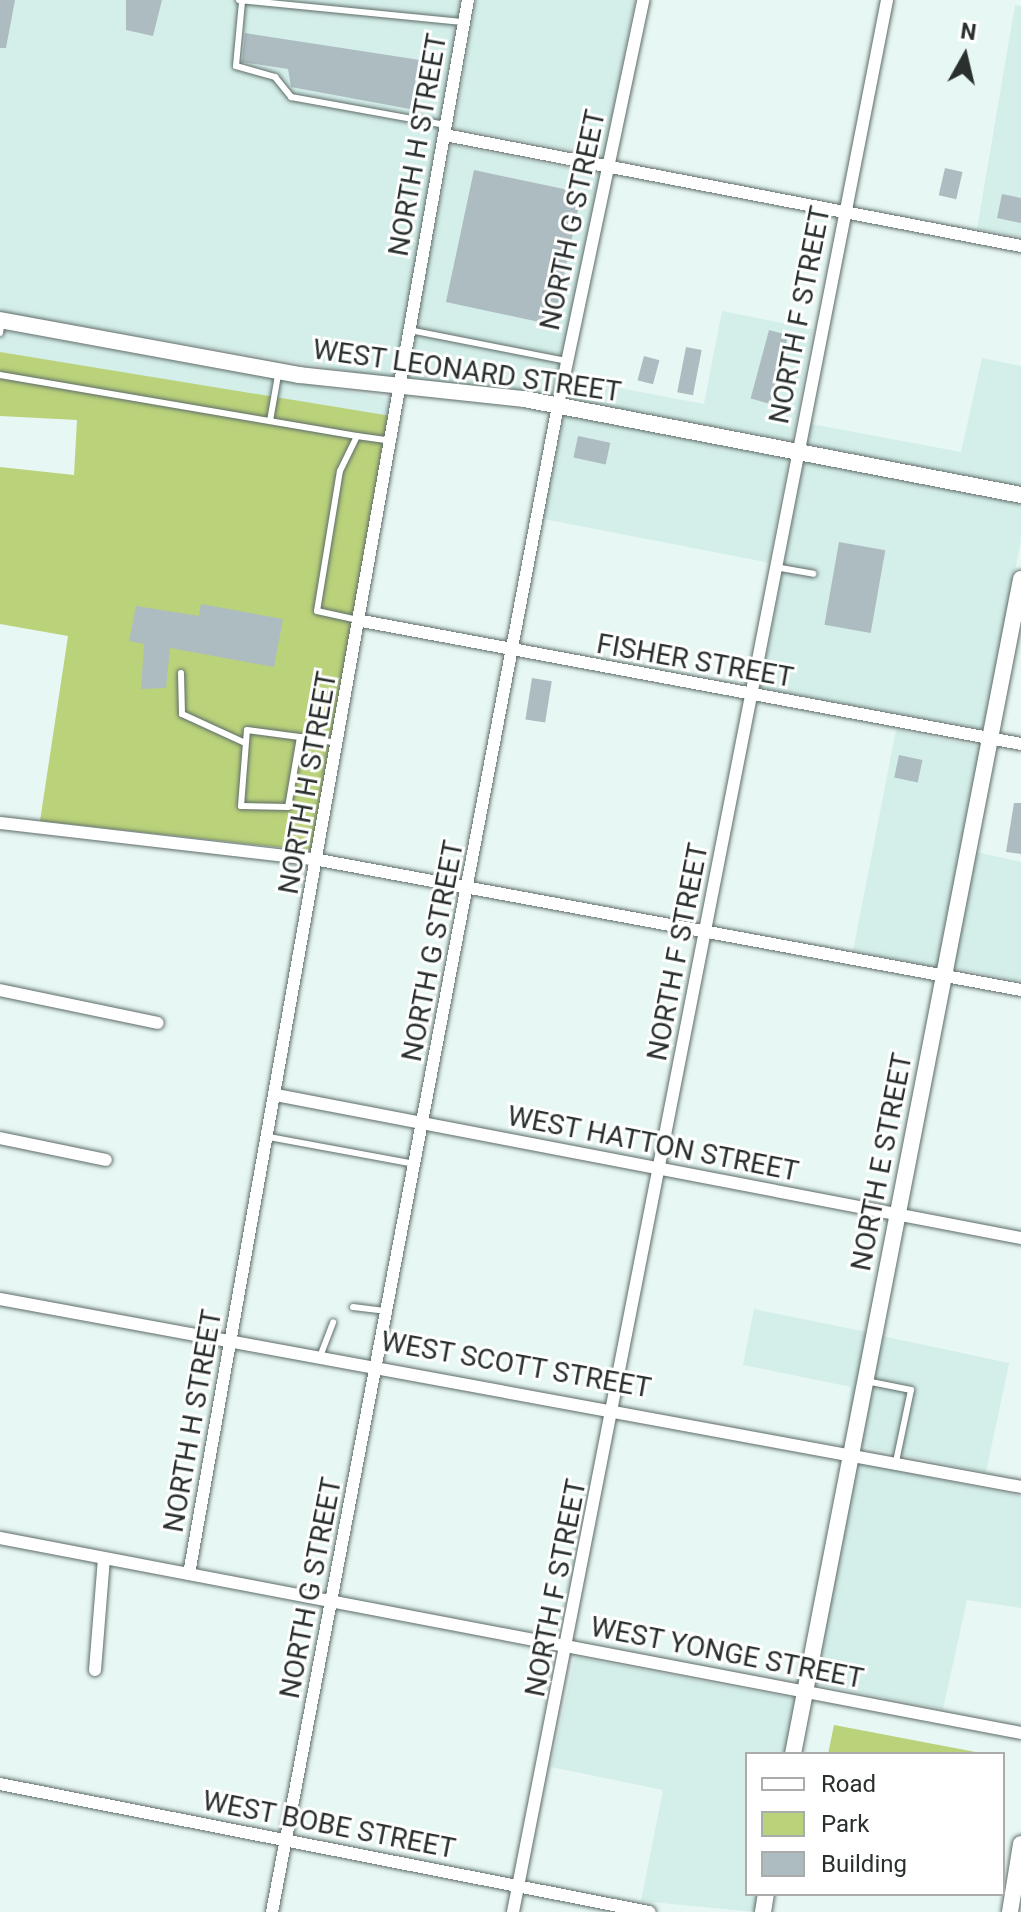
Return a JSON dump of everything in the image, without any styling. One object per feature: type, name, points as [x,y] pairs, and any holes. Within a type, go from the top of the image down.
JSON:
[{"type":"street","name":"NORTH G STREET","points":[[272,1912],[515,653],[558,405],[643,0]]},
{"type":"street","name":"NORTH F STREET","points":[[513,1912],[616,1407],[750,695],[887,0]]},
{"type":"street","name":"NORTH H STREET","points":[[189,1574],[395,441],[409,330],[467,1]]},
{"type":"street","points":[[446,130],[610,166],[1021,246]]},
{"type":"street","name":"WEST LEONARD STREET","points":[[1,324],[279,371],[558,405],[1021,495]]},
{"type":"street","name":"NORTH E STREET","points":[[793,1752],[1021,579]]},
{"type":"street","name":"FISHER STREET","points":[[362,621],[515,653],[1021,744]]},
{"type":"street","points":[[0,823],[319,860],[1021,990]]},
{"type":"street","points":[[0,990],[158,1023]]},
{"type":"street","name":"WEST HATTON STREET","points":[[276,1095],[1021,1238]]},
{"type":"street","points":[[0,1138],[106,1160]]},
{"type":"street","name":"WEST SCOTT STREET","points":[[0,1299],[616,1407],[1021,1487]]},
{"type":"street","name":"WEST YONGE STREET","points":[[0,1538],[1021,1733]]},
{"type":"street","points":[[95,1670],[104,1558]]},
{"type":"street","name":"WEST BOBE STREET","points":[[0,1784],[649,1912]]},
{"type":"street","points":[[1010,1912],[1021,1844]]},
{"type":"lane","points":[[446,130],[291,97],[275,77],[236,66],[240,1],[465,22]]},
{"type":"lane","points":[[409,330],[568,361]]},
{"type":"lane","points":[[270,421],[279,371]]},
{"type":"lane","points":[[0,375],[395,441]]},
{"type":"lane","points":[[357,436],[340,471],[317,611],[362,621]]},
{"type":"lane","points":[[775,567],[813,574]]},
{"type":"lane","points":[[181,673],[182,714],[245,743]]},
{"type":"lane","points":[[300,737],[283,812],[236,800],[247,730],[300,737],[340,743]]},
{"type":"lane","points":[[269,1137],[415,1164]]},
{"type":"lane","points":[[353,1307],[387,1311]]},
{"type":"lane","points":[[321,1354],[333,1322]]},
{"type":"lane","points":[[866,1381],[911,1390],[896,1462]]},
{"type":"shaded area","points":[[0,0],[461,0],[395,379],[0,312]]},
{"type":"shaded area","points":[[476,0],[635,0],[604,156],[454,128]]},
{"type":"shaded area","points":[[1015,5],[1021,6],[1021,237],[977,229]]},
{"type":"shaded area","points":[[451,145],[601,174],[556,409],[405,380]]},
{"type":"shaded area","points":[[722,311],[813,329],[792,441],[567,398],[572,379],[704,404]]},
{"type":"shaded area","points":[[0,330],[393,399],[389,421],[0,352]]},
{"type":"shaded area","points":[[982,358],[1021,366],[1021,486],[807,444],[811,424],[961,452]]},
{"type":"shaded area","points":[[564,415],[789,459],[769,563],[544,519]]},
{"type":"shaded area","points":[[804,461],[1021,503],[1021,540],[984,729],[760,688]]},
{"type":"shaded area","points":[[896,730],[980,746],[937,967],[853,951]]},
{"type":"shaded area","points":[[976,852],[1021,862],[1021,981],[953,968]]},
{"type":"shaded area","points":[[754,1309],[867,1332],[846,1443],[851,1387],[743,1365]]},
{"type":"shaded area","points":[[882,1336],[1009,1363],[986,1473],[859,1446]]},
{"type":"shaded area","points":[[858,1463],[1021,1496],[1021,1608],[967,1600],[943,1709],[815,1684]]},
{"type":"shaded area","points":[[575,1657],[796,1699],[786,1752],[745,1752],[745,1896],[759,1896],[755,1912],[641,1901],[663,1790],[551,1767]]},
{"type":"green space","points":[[0,352],[391,416],[313,851],[40,821],[68,636],[0,624],[0,467],[74,475],[77,420],[0,416]]},
{"type":"green space","points":[[834,1725],[976,1752],[828,1752]]},
{"type":"building","points":[[0,0],[15,0],[6,48],[0,48]]},
{"type":"building","points":[[126,0],[162,0],[153,36],[126,30]]},
{"type":"building","points":[[245,33],[420,60],[410,109],[291,87],[288,69],[242,62]]},
{"type":"building","points":[[945,168],[963,172],[956,199],[939,195]]},
{"type":"building","points":[[474,170],[582,193],[554,325],[446,302]]},
{"type":"building","points":[[1002,194],[1021,198],[1021,223],[997,218]]},
{"type":"building","points":[[769,330],[788,335],[770,404],[751,399]]},
{"type":"building","points":[[686,347],[702,350],[693,395],[677,392]]},
{"type":"building","points":[[644,356],[659,360],[653,384],[638,380]]},
{"type":"building","points":[[578,436],[610,443],[606,464],[573,458]]},
{"type":"building","points":[[839,542],[885,550],[871,633],[824,625]]},
{"type":"building","points":[[201,604],[283,619],[274,667],[170,648],[166,688],[141,689],[144,644],[129,641],[136,606],[199,616]]},
{"type":"building","points":[[532,678],[552,681],[545,723],[525,719]]},
{"type":"building","points":[[899,755],[922,760],[918,782],[894,777]]},
{"type":"building","points":[[1014,803],[1021,803],[1021,854],[1006,852]]}]
